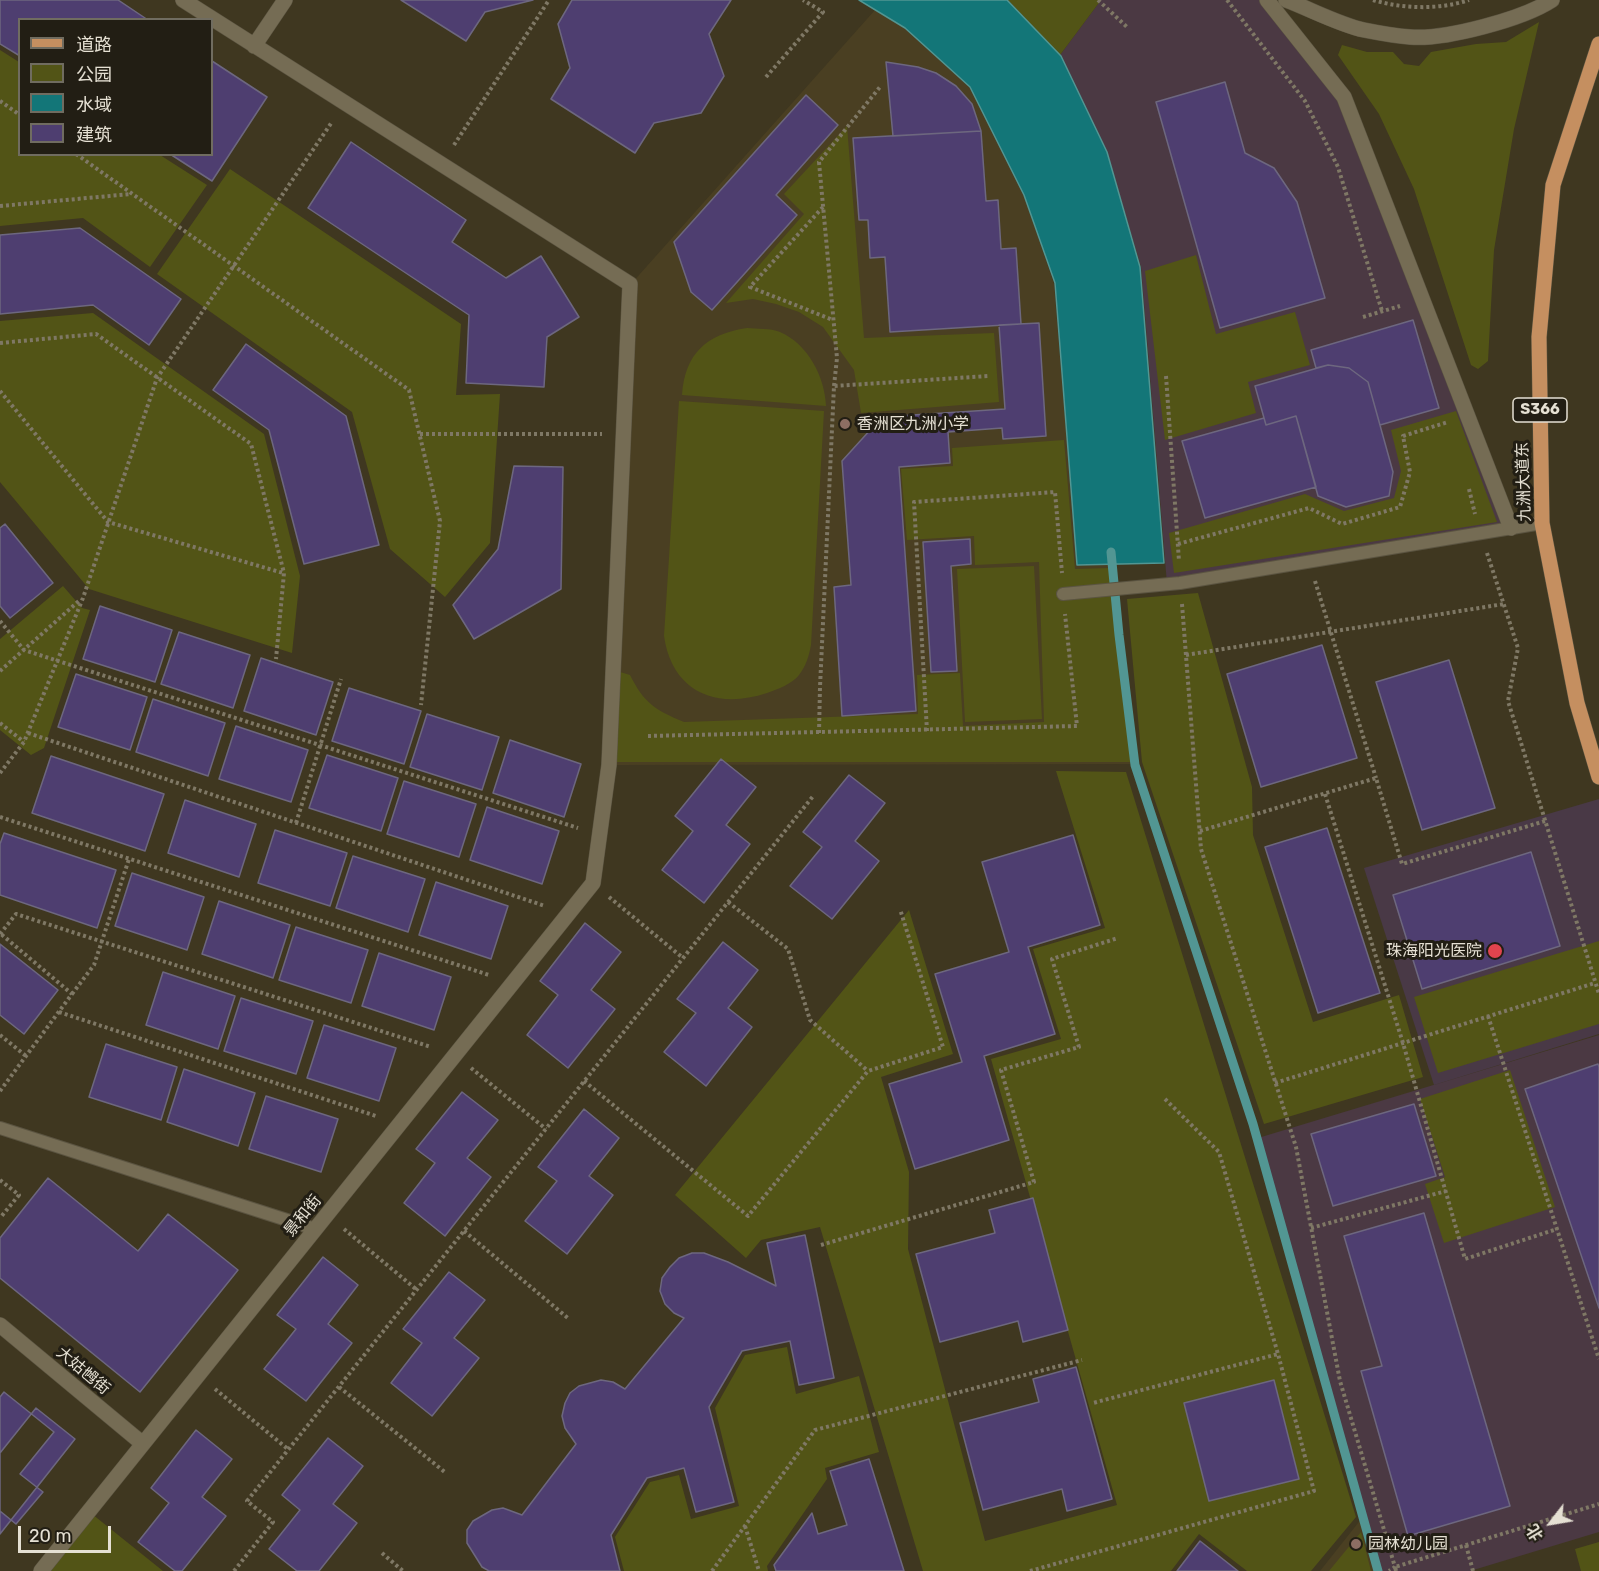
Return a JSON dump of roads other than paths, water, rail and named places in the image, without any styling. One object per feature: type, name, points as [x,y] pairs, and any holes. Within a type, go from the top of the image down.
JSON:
[{"type":"main road","name":"九洲大道东","points":[[1599,44],[1553,185],[1539,337],[1542,523],[1577,703],[1599,777]]},
{"type":"street","points":[[183,0],[211,18]]},
{"type":"street","points":[[213,19],[254,46],[285,0]]},
{"type":"street","points":[[1267,0],[1344,97],[1511,528]]},
{"type":"street","points":[[1286,0],[1362,30],[1412,38],[1462,32],[1509,19],[1543,6],[1552,0]]},
{"type":"street","name":"景和街","points":[[41,1571],[593,883],[609,765],[630,284],[254,46]]},
{"type":"street","name":"大姑乸街","points":[[0,1325],[143,1444]]},
{"type":"lane","points":[[1063,594],[1180,583],[1542,523]]},
{"type":"lane","points":[[0,1128],[315,1229]]},
{"type":"water","points":[[859,0],[1007,0],[1061,56],[1107,152],[1140,267],[1164,563],[1077,565],[1055,283],[1024,195],[970,87],[905,28]]},
{"type":"waterway","points":[[1111,552],[1135,765],[1253,1124],[1378,1571]]},
{"type":"place","name":"香洲区九洲小学","points":[[845,424]]},
{"type":"place","name":"珠海阳光医院","points":[[1495,951]]},
{"type":"place","name":"园林幼儿园","points":[[1356,1544]]}]
